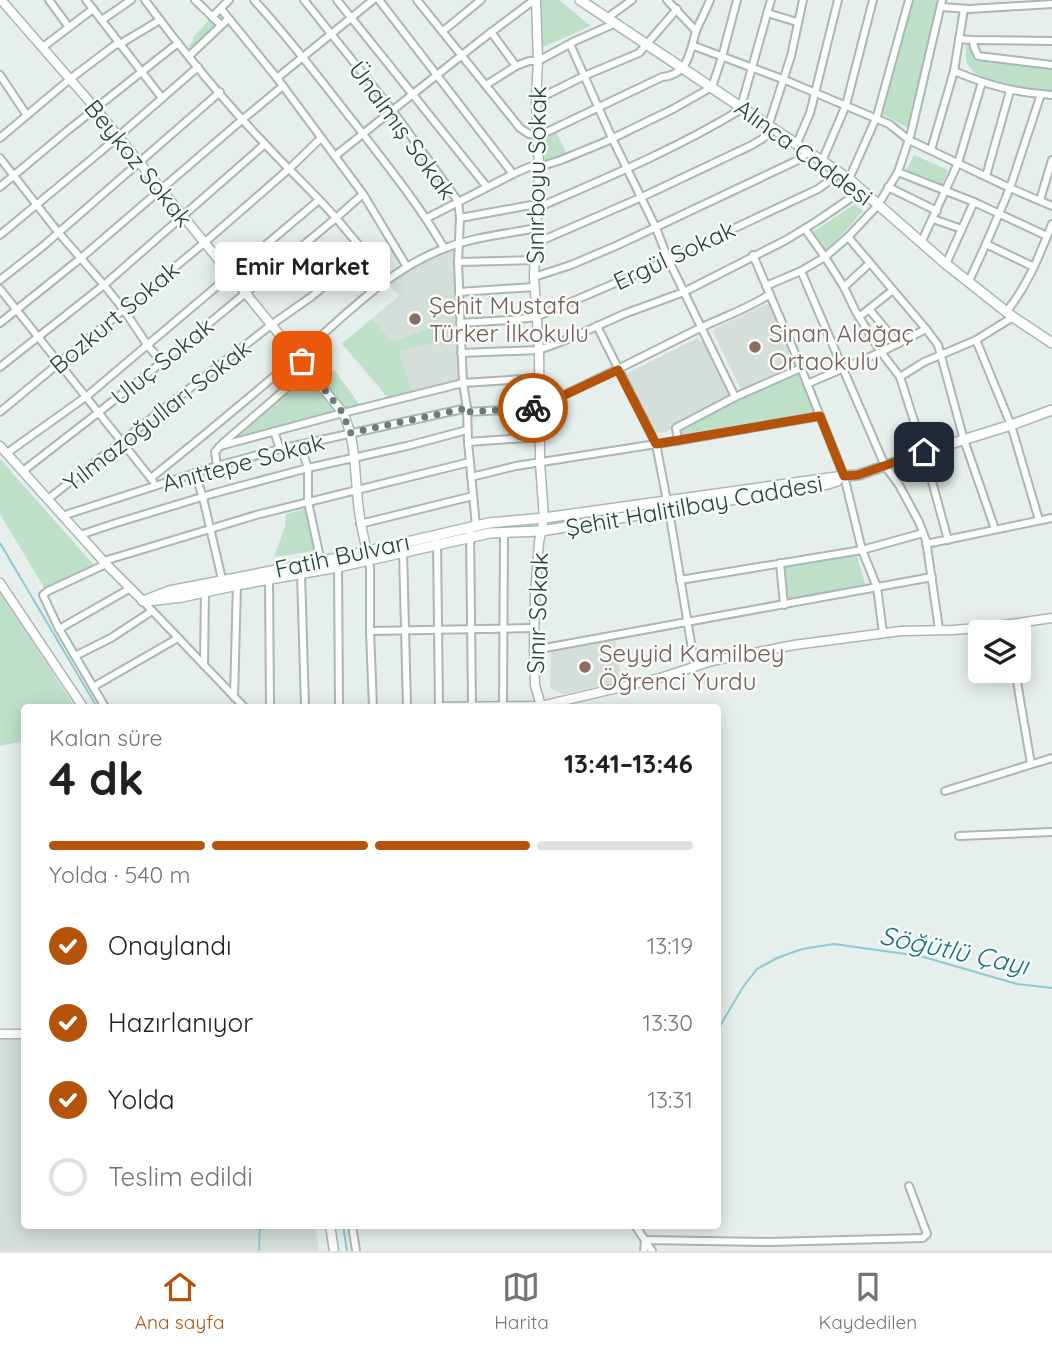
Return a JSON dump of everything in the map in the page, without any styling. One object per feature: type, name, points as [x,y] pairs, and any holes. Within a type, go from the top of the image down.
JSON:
[{"type":"main road","name":"Alınca Caddesi","points":[[580,0],[849,179],[946,264],[1052,343]]},
{"type":"main road","name":"Şehit Halitilbay Caddesi","points":[[504,527],[541,531],[668,506],[858,475],[1052,412]]},
{"type":"main road","name":"Şehit Halitilbay Caddesi","points":[[544,518],[668,506]]},
{"type":"main road","points":[[143,601],[165,599],[205,587],[338,563],[472,530],[490,533],[544,518]]},
{"type":"main road","name":"Fatih Bulvarı","points":[[301,570],[321,562],[338,563]]},
{"type":"main road","points":[[205,587],[222,579],[237,581]]},
{"type":"street","points":[[49,0],[68,26]]},
{"type":"street","points":[[86,0],[162,98]]},
{"type":"street","points":[[102,20],[131,0]]},
{"type":"street","points":[[145,0],[243,119],[336,218],[387,279]]},
{"type":"street","points":[[195,0],[221,25]]},
{"type":"street","points":[[212,17],[229,0]]},
{"type":"street","points":[[254,0],[363,134],[427,218],[444,248]]},
{"type":"street","name":"Ünalmış Sokak","points":[[304,0],[392,110],[458,201],[461,353],[473,496],[472,704]]},
{"type":"street","points":[[337,0],[486,187]]},
{"type":"street","points":[[277,78],[373,0]]},
{"type":"street","points":[[379,0],[513,174]]},
{"type":"street","points":[[418,0],[520,128],[529,134],[537,135],[662,77],[674,75],[683,68],[694,46],[696,31],[710,0]]},
{"type":"street","points":[[423,7],[431,0]]},
{"type":"street","points":[[443,32],[481,0]]},
{"type":"street","points":[[335,156],[535,0]]},
{"type":"street","name":"Sınırboyu Sokak","points":[[535,0],[539,167],[534,287],[539,350],[540,463],[544,518]]},
{"type":"street","points":[[486,85],[516,66],[528,61],[538,61],[612,20],[632,0]]},
{"type":"street","points":[[667,0],[696,31]]},
{"type":"street","points":[[427,218],[529,167],[539,167],[561,160],[612,138],[712,87],[737,0]]},
{"type":"street","points":[[460,218],[537,206],[712,127],[740,108],[771,0]]},
{"type":"street","points":[[536,243],[642,197],[762,139],[772,126],[792,56],[803,0]]},
{"type":"street","points":[[797,144],[810,113],[838,0]]},
{"type":"street","points":[[822,161],[846,105],[873,0]]},
{"type":"street","points":[[849,179],[876,118],[909,0]]},
{"type":"street","name":"Beykoz Sokak","points":[[2,2],[96,109],[343,413],[356,457],[360,524],[368,556]]},
{"type":"street","points":[[766,286],[825,257],[878,205],[898,172],[909,140],[941,4],[964,9],[1031,3],[1052,4]]},
{"type":"street","points":[[43,47],[93,9]]},
{"type":"street","points":[[221,9],[277,78],[363,194],[407,267]]},
{"type":"street","points":[[536,100],[639,53],[677,9]]},
{"type":"street","points":[[931,150],[954,71],[964,9]]},
{"type":"street","points":[[767,13],[797,22]]},
{"type":"street","points":[[189,56],[228,19]]},
{"type":"street","points":[[0,138],[26,114],[115,45],[160,20]]},
{"type":"street","points":[[491,32],[516,66]]},
{"type":"street","points":[[959,39],[1052,41]]},
{"type":"street","points":[[973,40],[978,56],[1052,65]]},
{"type":"street","points":[[0,187],[178,43]]},
{"type":"street","points":[[570,44],[668,259],[735,397]]},
{"type":"street","points":[[694,46],[876,118],[889,124],[909,140],[1052,206]]},
{"type":"street","points":[[0,235],[198,67]]},
{"type":"street","points":[[954,71],[1010,91],[1052,95]]},
{"type":"street","points":[[0,75],[26,114]]},
{"type":"street","points":[[921,243],[958,163],[982,82]]},
{"type":"street","points":[[0,323],[81,258],[283,86]]},
{"type":"street","points":[[985,176],[1010,91]]},
{"type":"street","points":[[0,280],[220,92]]},
{"type":"street","points":[[970,281],[1010,188],[1041,94]]},
{"type":"street","name":"Bozkurt Sokak","points":[[0,412],[204,243],[321,138]]},
{"type":"street","points":[[0,367],[104,285],[265,144]]},
{"type":"street","points":[[534,276],[571,265],[656,228],[796,161],[809,152]]},
{"type":"street","points":[[0,158],[58,233],[124,310],[162,362]]},
{"type":"street","points":[[1040,200],[1052,160]]},
{"type":"street","points":[[898,172],[974,202],[1047,236]]},
{"type":"street","name":"Ergül Sokak","points":[[460,323],[536,317],[818,189],[840,173]]},
{"type":"street","points":[[888,187],[937,211]]},
{"type":"street","points":[[461,353],[539,350],[684,292],[805,229],[861,191]]},
{"type":"street","name":"Uluç Sokak","points":[[23,471],[162,362],[363,194]]},
{"type":"street","points":[[7,453],[87,396],[319,200]]},
{"type":"street","points":[[946,264],[974,202]]},
{"type":"street","points":[[933,219],[962,229]]},
{"type":"street","points":[[900,377],[924,362],[976,340],[1010,314],[1052,224]]},
{"type":"street","points":[[151,478],[387,279],[444,248],[537,228]]},
{"type":"street","points":[[805,229],[844,287],[881,352],[900,377],[948,540]]},
{"type":"street","points":[[848,237],[938,345],[964,440],[995,529]]},
{"type":"street","points":[[986,244],[1034,267]]},
{"type":"street","name":"Yılmazoğulları Sokak","points":[[48,499],[271,325],[311,297],[364,253]]},
{"type":"street","points":[[753,256],[844,476],[862,550],[877,587],[883,633]]},
{"type":"street","points":[[458,262],[536,260]]},
{"type":"street","points":[[844,287],[870,263]]},
{"type":"street","points":[[801,271],[885,466],[899,485],[919,522],[926,544],[939,629]]},
{"type":"street","points":[[459,292],[534,287]]},
{"type":"street","points":[[0,289],[156,485]]},
{"type":"street","points":[[859,317],[893,290]]},
{"type":"street","name":"Anıttepe Sokak","points":[[62,516],[217,466],[300,444],[467,410],[539,407],[770,295]]},
{"type":"street","points":[[869,309],[898,344]]},
{"type":"street","points":[[597,326],[656,444],[695,667]]},
{"type":"street","points":[[807,384],[926,329]]},
{"type":"street","points":[[976,340],[1011,425],[1039,520]]},
{"type":"street","points":[[677,441],[676,428],[735,397],[801,368]]},
{"type":"street","points":[[217,466],[215,452],[220,446],[310,370]]},
{"type":"street","points":[[220,446],[463,383],[539,378]]},
{"type":"street","points":[[471,477],[820,416]]},
{"type":"street","points":[[80,535],[308,468],[467,430]]},
{"type":"street","points":[[274,431],[280,449]]},
{"type":"street","points":[[468,442],[540,437]]},
{"type":"street","points":[[300,444],[308,468],[308,502],[321,562]]},
{"type":"street","points":[[0,446],[129,589],[241,704]]},
{"type":"street","points":[[103,704],[59,629],[43,595],[48,591],[105,563],[210,528],[470,462]]},
{"type":"street","points":[[195,473],[222,579]]},
{"type":"street","points":[[360,524],[473,496]]},
{"type":"street","name":"Sınır Sokak","points":[[540,704],[535,685],[534,628],[544,518]]},
{"type":"street","points":[[926,544],[1052,518]]},
{"type":"street","points":[[503,704],[504,527]]},
{"type":"street","points":[[680,580],[862,550],[923,533]]},
{"type":"street","points":[[437,540],[439,704]]},
{"type":"street","points":[[403,547],[407,704]]},
{"type":"street","points":[[368,556],[373,704]]},
{"type":"street","points":[[338,563],[339,704]]},
{"type":"street","points":[[780,563],[784,605]]},
{"type":"street","points":[[301,570],[305,704]]},
{"type":"street","points":[[269,575],[270,704]]},
{"type":"street","points":[[534,650],[932,577]]},
{"type":"street","points":[[234,697],[237,581]]},
{"type":"street","points":[[0,583],[81,704]]},
{"type":"street","points":[[204,665],[205,587]]},
{"type":"street","points":[[59,629],[129,589]]},
{"type":"street","points":[[75,656],[111,638],[152,611]]},
{"type":"street","points":[[1031,623],[1052,618]]},
{"type":"street","points":[[370,631],[534,628]]},
{"type":"street","points":[[550,704],[660,678],[712,661],[794,645],[901,631],[968,629]]},
{"type":"street","points":[[93,687],[178,638]]},
{"type":"street","points":[[1016,683],[1031,764]]},
{"type":"street","points":[[945,791],[1052,758]]},
{"type":"street","points":[[960,836],[1052,832]]},
{"type":"street","points":[[0,1034],[21,1034]]},
{"type":"street","points":[[645,1240],[770,1242],[923,1238],[927,1234],[909,1186]]},
{"type":"street","points":[[331,1229],[334,1251]]},
{"type":"street","points":[[353,1229],[356,1251]]},
{"type":"street","points":[[638,1229],[652,1251]]},
{"type":"street","points":[[644,1251],[645,1240]]},
{"type":"shaded area","name":"Şehit Mustafa Türker İlkokulu","points":[[455,250],[463,383],[391,402],[342,343],[399,296],[389,284],[413,267]]},
{"type":"shaded area","name":"Sinan Alağaç Ortaokulu","points":[[769,303],[797,365],[741,389],[712,330]]},
{"type":"shaded area","points":[[697,338],[703,342],[729,396],[728,399],[666,432],[654,433],[626,377],[628,373]]},
{"type":"shaded area","name":"Seyyid Kamilbey Öğrenci Yurdu","points":[[615,640],[622,682],[563,694],[550,688],[551,652]]},
{"type":"shaded area","points":[[21,1038],[21,1229],[316,1229],[319,1251],[0,1251],[0,1039]]},
{"type":"green space","points":[[541,0],[559,0],[591,26],[543,47]]},
{"type":"green space","points":[[913,0],[941,0],[908,128],[882,114]]},
{"type":"green space","points":[[210,20],[220,25],[193,51],[189,46],[193,38]]},
{"type":"green space","points":[[965,43],[971,43],[976,56],[1052,63],[1052,93],[1006,86],[983,78],[968,65]]},
{"type":"green space","points":[[556,132],[567,154],[548,162],[543,160],[540,139]]},
{"type":"green space","points":[[914,155],[948,170],[941,188],[905,173]]},
{"type":"green space","points":[[855,204],[863,211],[826,253],[811,233]]},
{"type":"green space","points":[[372,319],[392,342],[453,320],[454,336],[399,352],[413,394],[391,400],[342,344]]},
{"type":"green space","points":[[327,368],[336,372],[361,407],[342,411],[313,370]]},
{"type":"green space","points":[[797,371],[815,413],[676,437],[675,428]]},
{"type":"green space","points":[[310,376],[338,411],[236,437]]},
{"type":"green space","points":[[0,459],[94,565],[45,589],[0,514]]},
{"type":"green space","points":[[305,509],[314,551],[274,557],[285,527],[286,514]]},
{"type":"green space","points":[[856,553],[866,587],[785,601],[782,566]]},
{"type":"green space","points":[[0,592],[73,704],[21,704],[21,742],[0,746]]},
{"type":"waterway","points":[[0,543],[95,704]]},
{"type":"waterway","name":"Söğütlü Çayı","points":[[721,1024],[757,969],[802,949],[834,944],[920,956],[1017,984],[1052,988]]},
{"type":"waterway","name":"Söğütlü Çayı","points":[[259,1251],[260,1229]]},
{"type":"waterway","points":[[344,1229],[347,1251]]},
{"type":"way so far","points":[[302,361],[343,413],[350,433],[467,408],[467,412],[533,408]]},
{"type":"place","name":"Şehit Mustafa Türker İlkokulu","points":[[415,319]]},
{"type":"place","name":"Sinan Alağaç Ortaokulu","points":[[755,347]]},
{"type":"place","name":"Emir Market","points":[[302,361]]},
{"type":"place","name":"Seyyid Kamilbey Öğrenci Yurdu","points":[[585,667]]},
{"type":"route","points":[[533,408],[618,370],[656,444],[820,416],[844,476],[858,475],[924,452]]}]
